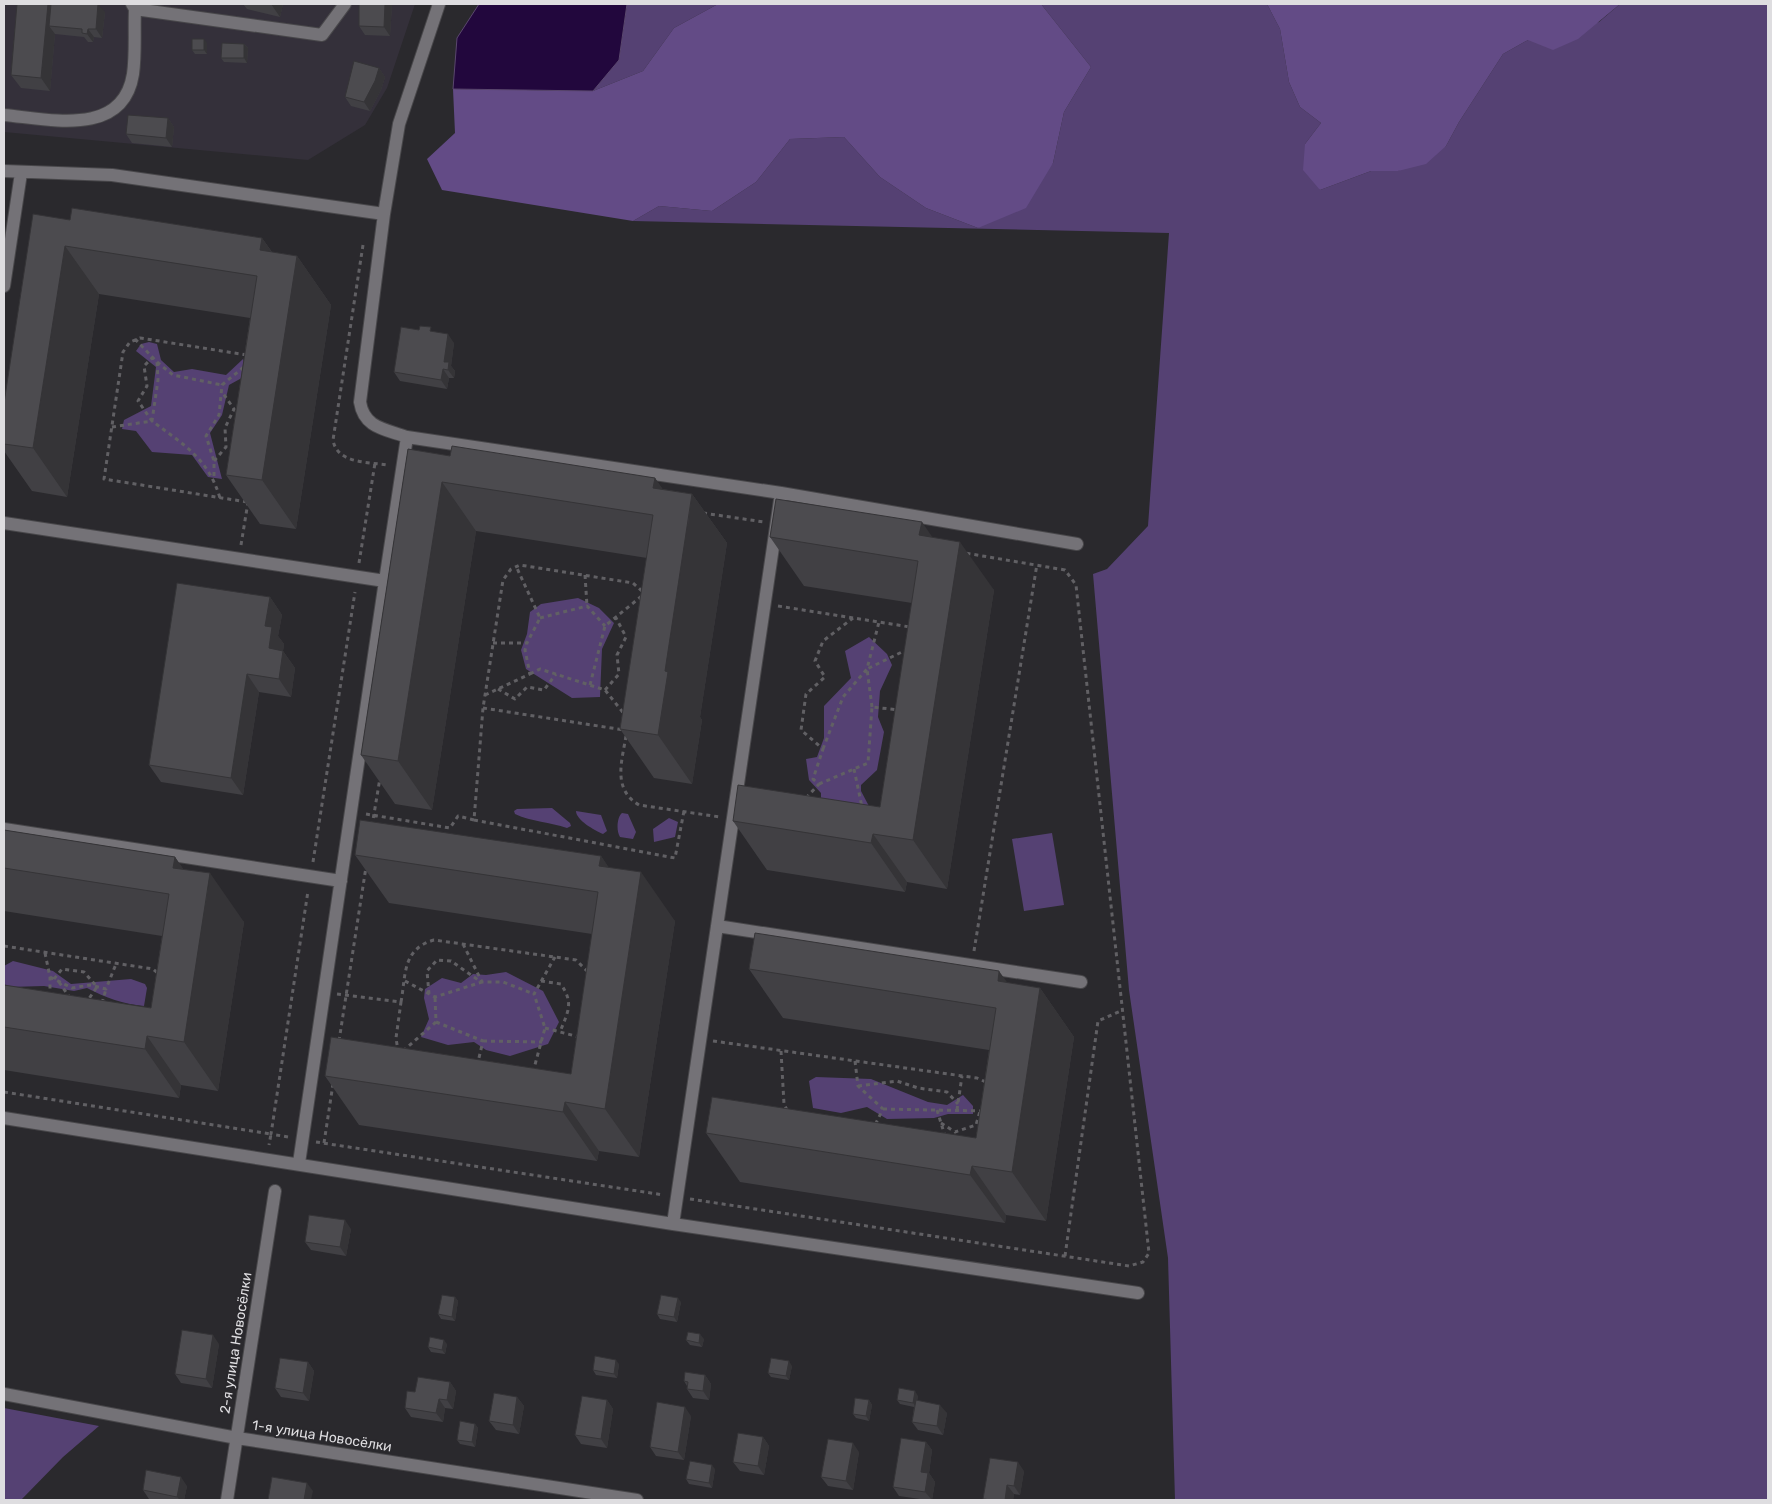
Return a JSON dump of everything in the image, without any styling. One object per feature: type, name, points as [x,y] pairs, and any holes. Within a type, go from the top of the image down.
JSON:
[{"type":"street","points":[[4,116],[77,120],[96,118],[114,110],[126,94],[133,75],[134,6],[322,35],[345,4]]},
{"type":"street","points":[[439,4],[399,124],[384,214],[360,402],[362,414],[367,421],[407,437],[781,493],[1076,544]]},
{"type":"street","points":[[4,171],[112,175],[384,214]]},
{"type":"street","points":[[4,286],[21,173]]},
{"type":"street","points":[[299,1163],[407,437]]},
{"type":"street","points":[[673,1224],[781,493]]},
{"type":"street","points":[[4,523],[386,581]]},
{"type":"street","points":[[4,829],[341,880]]},
{"type":"street","points":[[717,926],[1081,982]]},
{"type":"street","points":[[4,1118],[299,1163],[673,1224],[1138,1293]]},
{"type":"street","name":"2-я улица Новосёлки","points":[[227,1500],[275,1191]]},
{"type":"street","name":"1-я улица Новосёлки","points":[[4,1394],[237,1438],[637,1500]]},
{"type":"path","points":[[380,244],[364,241],[333,440],[334,448],[343,457],[402,467]]},
{"type":"path","points":[[248,502],[104,479],[123,352],[126,346],[135,339],[140,338],[252,355]]},
{"type":"path","points":[[135,339],[157,362],[173,375],[222,385]]},
{"type":"path","points":[[153,357],[144,366],[147,386],[138,401],[152,421],[196,454],[214,477]]},
{"type":"path","points":[[152,421],[158,380],[157,362]]},
{"type":"path","points":[[220,498],[214,477],[214,460],[206,436],[220,415],[222,385],[249,363]]},
{"type":"path","points":[[214,460],[226,447],[225,428],[234,409],[221,392]]},
{"type":"path","points":[[111,428],[152,421]]},
{"type":"path","points":[[271,1134],[375,463]]},
{"type":"path","points":[[239,559],[249,492]]},
{"type":"path","points":[[699,512],[777,524]]},
{"type":"path","points":[[4,1092],[1129,1266],[1143,1262],[1149,1253],[1076,585],[1064,570],[960,552]]},
{"type":"path","points":[[972,965],[1036,564]]},
{"type":"path","points":[[474,820],[483,708],[503,580],[507,573],[520,565],[633,583],[640,587],[645,594],[647,603]]},
{"type":"path","points":[[516,566],[540,618]]},
{"type":"path","points":[[585,575],[587,606],[606,626]]},
{"type":"path","points":[[590,685],[606,626],[615,616],[645,594]]},
{"type":"path","points":[[765,604],[909,626],[915,630]]},
{"type":"path","points":[[530,674],[524,650],[540,618],[587,606]]},
{"type":"path","points":[[606,690],[619,674],[617,655],[626,637],[615,616]]},
{"type":"path","points":[[823,749],[801,730],[806,694],[825,677],[815,660],[823,641],[854,618]]},
{"type":"path","points":[[801,803],[819,784],[868,763],[872,707],[867,669],[879,622]]},
{"type":"path","points":[[493,643],[527,643]]},
{"type":"path","points":[[819,784],[813,779],[843,697],[867,669],[908,649]]},
{"type":"path","points":[[485,695],[540,669],[606,690],[629,719],[630,709]]},
{"type":"path","points":[[498,689],[515,699],[528,687],[544,690],[556,674]]},
{"type":"path","points":[[872,707],[908,711]]},
{"type":"path","points":[[483,708],[627,730]]},
{"type":"path","points":[[628,725],[620,776],[624,791],[639,805],[733,819]]},
{"type":"path","points":[[854,769],[863,811]]},
{"type":"path","points":[[371,834],[380,776]]},
{"type":"path","points":[[351,812],[450,828],[458,816],[675,858],[684,811]]},
{"type":"path","points":[[339,1044],[367,863]]},
{"type":"path","points":[[436,997],[436,1022],[399,1055],[396,1038],[409,957],[415,949],[425,943],[434,940],[576,960],[590,974]]},
{"type":"path","points":[[463,944],[482,982]]},
{"type":"path","points":[[4,946],[153,970],[162,978]]},
{"type":"path","points":[[45,953],[52,978],[50,1002]]},
{"type":"path","points":[[532,1075],[545,1028],[534,994],[555,957]]},
{"type":"path","points":[[429,994],[427,971],[437,960],[451,961],[482,982]]},
{"type":"path","points":[[101,1008],[116,964]]},
{"type":"path","points":[[52,978],[62,969],[84,972],[97,987]]},
{"type":"path","points":[[52,978],[72,988],[90,985],[106,990]]},
{"type":"path","points":[[541,981],[561,984],[569,996],[570,1004],[560,1032]]},
{"type":"path","points":[[59,982],[71,999],[88,1001],[97,987]]},
{"type":"path","points":[[405,982],[436,997],[482,982],[503,982],[534,994]]},
{"type":"path","points":[[324,992],[401,1002]]},
{"type":"path","points":[[1066,1256],[1098,1021],[1123,1010]]},
{"type":"path","points":[[436,1022],[482,1041],[542,1042]]},
{"type":"path","points":[[545,1028],[587,1040]]},
{"type":"path","points":[[700,1039],[977,1078],[988,1082],[992,1087]]},
{"type":"path","points":[[477,1067],[482,1041]]},
{"type":"path","points":[[781,1051],[784,1104],[789,1114]]},
{"type":"path","points":[[855,1061],[858,1086],[883,1109],[989,1111]]},
{"type":"path","points":[[324,1143],[334,1074]]},
{"type":"path","points":[[957,1110],[962,1076]]},
{"type":"path","points":[[858,1086],[898,1080],[918,1088],[946,1092],[958,1104]]},
{"type":"path","points":[[873,1130],[883,1109]]},
{"type":"path","points":[[937,1110],[947,1141]]},
{"type":"path","points":[[941,1122],[956,1132],[976,1125],[980,1111]]},
{"type":"shaded area","points":[[4,4],[415,4],[387,88],[365,125],[308,160],[4,132]]},
{"type":"shaded area","points":[[479,4],[627,4],[619,60],[593,91],[453,89],[457,38]]},
{"type":"shaded area","points":[[627,4],[718,4],[674,28],[643,71],[593,91],[619,59]]},
{"type":"shaded area","points":[[718,4],[1041,4],[1091,67],[1064,112],[1053,163],[1026,208],[978,228],[926,208],[880,177],[844,137],[790,139],[756,182],[712,211],[659,206],[633,221],[442,190],[427,159],[455,133],[453,89],[593,91],[643,71],[674,28]]},
{"type":"shaded area","points":[[1041,4],[1267,4],[1280,29],[1289,82],[1300,107],[1321,123],[1305,144],[1320,190],[1371,171],[1398,171],[1446,146],[1459,122],[1503,54],[1528,40],[1599,22],[1620,4],[1768,4],[1768,1500],[1175,1500],[1168,1258],[1129,990],[1093,574],[1107,569],[1148,526],[1169,233],[633,221],[659,206],[712,211],[756,182],[790,139],[844,137],[880,177],[926,208],[978,228],[1053,163],[1064,112],[1091,67]]},
{"type":"shaded area","points":[[1267,4],[1620,4],[1578,39],[1553,50],[1528,40],[1503,54],[1459,122],[1446,146],[1426,164],[1398,171],[1371,171],[1320,190],[1303,170],[1305,144],[1321,123],[1300,107],[1289,82],[1280,29]]},
{"type":"shaded area","points":[[149,342],[157,344],[161,360],[174,372],[192,369],[226,375],[243,359],[249,374],[229,385],[222,415],[210,433],[222,479],[208,477],[192,455],[152,452],[136,431],[122,429],[124,420],[151,406],[156,367],[136,351],[141,344]]},
{"type":"shaded area","points":[[578,598],[599,608],[614,623],[602,649],[600,697],[572,698],[526,669],[521,650],[527,634],[530,612],[541,604]]},
{"type":"shaded area","points":[[869,637],[887,654],[892,665],[880,691],[878,717],[884,732],[877,770],[861,785],[861,791],[871,810],[821,800],[821,793],[809,780],[806,759],[817,757],[824,738],[824,706],[851,678],[845,651]]},
{"type":"shaded area","points":[[552,808],[571,826],[567,828],[528,819],[515,814],[514,811],[517,809]]},
{"type":"shaded area","points":[[576,811],[601,815],[607,831],[603,834],[591,827],[579,818]]},
{"type":"shaded area","points":[[622,813],[628,814],[636,832],[633,839],[620,837],[618,821]]},
{"type":"shaded area","points":[[669,818],[678,822],[675,837],[654,842],[653,829]]},
{"type":"shaded area","points":[[1052,833],[1064,905],[1024,911],[1012,839]]},
{"type":"shaded area","points":[[13,961],[53,971],[71,984],[131,979],[145,984],[147,988],[144,1006],[115,1000],[87,988],[74,991],[44,986],[9,987],[4,984],[4,966]]},
{"type":"shaded area","points":[[506,972],[543,991],[559,1022],[548,1044],[510,1056],[486,1050],[474,1042],[448,1045],[421,1037],[429,1019],[424,998],[425,989],[442,978],[461,983],[473,974],[486,975]]},
{"type":"shaded area","points":[[816,1077],[871,1079],[928,1102],[947,1105],[963,1095],[973,1106],[973,1114],[948,1114],[934,1118],[887,1119],[867,1107],[841,1113],[813,1108],[809,1081]]},
{"type":"shaded area","points":[[4,1408],[99,1426],[63,1457],[21,1500],[4,1500]]},
{"type":"building","points":[[17,4],[48,4],[41,78],[11,75]]},
{"type":"building","points":[[51,4],[98,4],[96,29],[88,29],[87,34],[82,33],[82,29],[49,26]]},
{"type":"building","points":[[359,4],[385,4],[384,27],[359,26]]},
{"type":"building","points":[[192,39],[204,39],[204,50],[192,50]]},
{"type":"building","points":[[222,43],[244,44],[244,58],[221,58]]},
{"type":"building","points":[[354,61],[379,68],[375,81],[364,102],[345,97]]},
{"type":"building","points":[[128,115],[168,118],[166,138],[126,134]]},
{"type":"building","points":[[72,208],[262,238],[260,250],[297,256],[262,480],[226,475],[257,276],[65,246],[33,448],[4,444],[4,403],[33,214],[70,220]]},
{"type":"building","points":[[420,326],[431,327],[430,331],[448,334],[444,362],[449,362],[448,370],[443,369],[441,380],[394,372],[401,327],[419,330]]},
{"type":"building","points":[[452,446],[655,478],[653,488],[692,494],[665,671],[668,672],[658,735],[620,729],[653,515],[442,482],[398,761],[361,755],[408,449],[450,456]]},
{"type":"building","points":[[776,499],[922,522],[919,535],[960,542],[913,840],[873,834],[871,843],[733,821],[738,785],[880,807],[918,561],[770,537]]},
{"type":"building","points":[[177,583],[270,597],[265,626],[272,627],[269,648],[283,651],[279,679],[247,674],[231,778],[149,765]]},
{"type":"building","points":[[360,820],[601,856],[599,866],[641,872],[605,1109],[565,1102],[563,1112],[325,1076],[331,1037],[571,1074],[598,892],[355,855]]},
{"type":"building","points":[[4,830],[175,857],[173,868],[210,873],[184,1042],[147,1036],[145,1049],[4,1027],[4,985],[151,1008],[169,894],[4,868]]},
{"type":"building","points":[[755,933],[999,971],[998,981],[1040,988],[1012,1172],[972,1166],[970,1175],[706,1133],[712,1097],[976,1138],[996,1008],[749,969]]},
{"type":"building","points":[[309,1215],[345,1220],[340,1247],[305,1242]]},
{"type":"building","points":[[442,1295],[455,1297],[452,1317],[438,1314]]},
{"type":"building","points":[[661,1295],[678,1298],[674,1317],[657,1314]]},
{"type":"building","points":[[182,1330],[213,1335],[206,1379],[175,1374]]},
{"type":"building","points":[[688,1332],[700,1334],[699,1343],[686,1340]]},
{"type":"building","points":[[430,1337],[444,1340],[442,1350],[428,1347]]},
{"type":"building","points":[[595,1356],[616,1360],[614,1374],[593,1370]]},
{"type":"building","points":[[280,1358],[308,1362],[303,1393],[275,1388]]},
{"type":"building","points":[[771,1358],[789,1361],[786,1376],[768,1373]]},
{"type":"building","points":[[685,1372],[705,1375],[703,1391],[687,1389],[688,1382],[684,1381]]},
{"type":"building","points":[[418,1377],[450,1382],[447,1400],[439,1399],[436,1413],[405,1408],[407,1391],[415,1392]]},
{"type":"building","points":[[899,1388],[915,1391],[913,1403],[897,1400]]},
{"type":"building","points":[[494,1393],[517,1397],[513,1425],[489,1421]]},
{"type":"building","points":[[582,1396],[607,1400],[601,1439],[575,1435]]},
{"type":"building","points":[[855,1398],[869,1400],[866,1416],[853,1414]]},
{"type":"building","points":[[916,1400],[940,1405],[937,1426],[912,1422]]},
{"type":"building","points":[[657,1402],[685,1407],[678,1452],[650,1447]]},
{"type":"building","points":[[460,1421],[475,1424],[472,1442],[457,1440]]},
{"type":"building","points":[[738,1433],[763,1437],[758,1466],[733,1462]]},
{"type":"building","points":[[901,1438],[926,1442],[921,1472],[928,1473],[925,1492],[893,1487]]},
{"type":"building","points":[[828,1439],[853,1443],[846,1481],[821,1477]]},
{"type":"building","points":[[990,1458],[1018,1462],[1014,1486],[1007,1485],[1005,1500],[983,1499]]},
{"type":"building","points":[[690,1461],[712,1465],[709,1483],[686,1479]]},
{"type":"building","points":[[146,1470],[181,1477],[177,1497],[143,1490]]},
{"type":"building","points":[[272,1477],[307,1483],[304,1500],[268,1500]]}]
